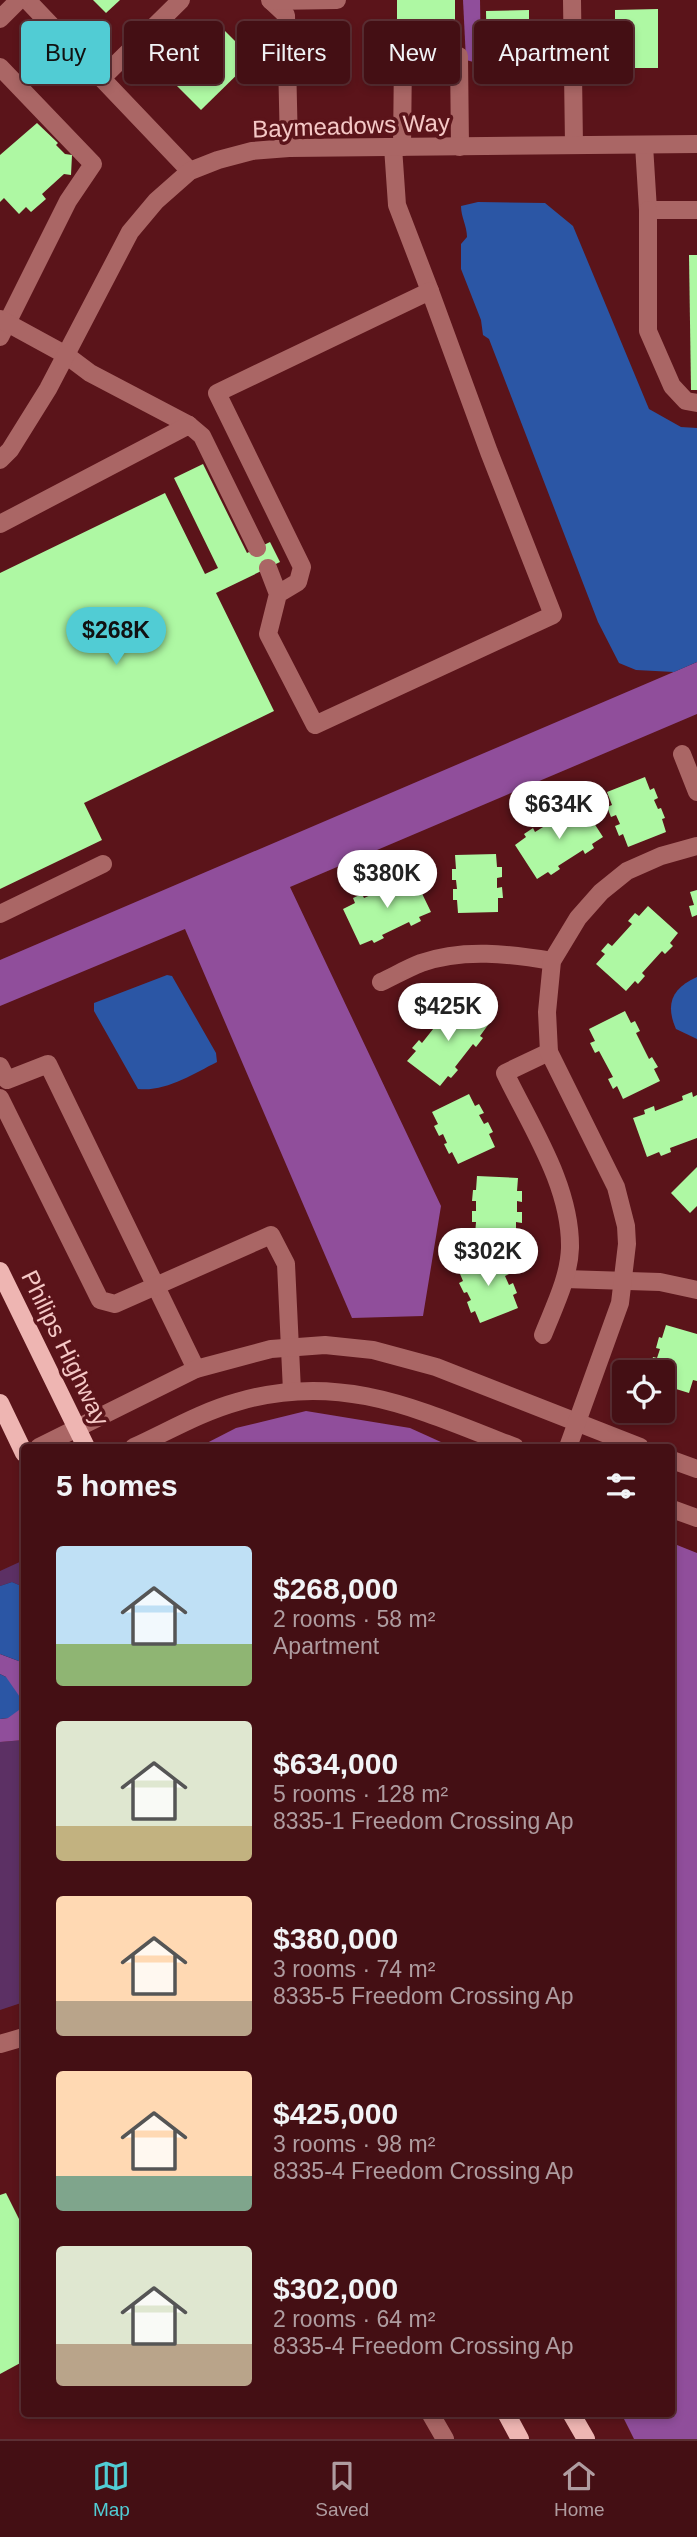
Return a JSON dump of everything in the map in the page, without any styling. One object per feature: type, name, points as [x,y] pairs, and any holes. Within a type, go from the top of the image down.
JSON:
[{"type":"main road","name":"Philips Highway","points":[[0,1271],[85,1444]]},
{"type":"main road","points":[[0,1403],[21,1447]]},
{"type":"main road","points":[[508,2417],[520,2439]]},
{"type":"main road","points":[[574,2417],[586,2439]]},
{"type":"street","points":[[0,19],[19,0]]},
{"type":"street","points":[[27,0],[47,21]]},
{"type":"street","points":[[110,70],[181,0]]},
{"type":"street","points":[[270,0],[337,0]]},
{"type":"street","points":[[270,0],[286,15],[289,148]]},
{"type":"street","points":[[572,0],[573,145]]},
{"type":"street","points":[[268,568],[278,594],[268,634],[315,725],[553,615],[397,205],[403,56],[459,56],[460,147]]},
{"type":"street","points":[[0,67],[93,164],[68,201],[2,326],[66,355],[90,373],[189,425],[202,436],[257,548]]},
{"type":"street","points":[[108,84],[190,171]]},
{"type":"street","points":[[644,145],[648,210],[648,331],[672,386],[686,401],[697,403]]},
{"type":"street","name":"Baymeadows Way","points":[[0,460],[10,450],[48,389],[130,232],[156,201],[190,171],[252,151],[289,148],[697,145]]},
{"type":"street","points":[[648,210],[697,210]]},
{"type":"street","points":[[278,594],[298,583],[302,567],[217,393],[430,290]]},
{"type":"street","points":[[0,524],[189,425]]},
{"type":"street","points":[[682,754],[697,792]]},
{"type":"street","points":[[569,1444],[620,1303],[627,1244],[626,1226],[616,1188],[549,1052],[547,1012],[552,961],[578,918],[601,892],[627,871],[661,856],[697,846]]},
{"type":"street","points":[[0,914],[103,864]]},
{"type":"street","points":[[381,982],[423,963],[462,954],[514,954],[552,961]]},
{"type":"street","points":[[543,1335],[565,1279],[570,1248],[566,1212],[552,1171],[505,1073],[549,1052]]},
{"type":"street","points":[[3,1078],[48,1064],[196,1369]]},
{"type":"street","points":[[0,1098],[100,1300],[116,1304],[271,1235],[286,1264],[292,1391]]},
{"type":"street","points":[[565,1279],[660,1282],[697,1290]]},
{"type":"street","points":[[45,1444],[196,1369],[239,1356],[289,1346],[350,1347],[404,1356],[632,1444]]},
{"type":"street","points":[[141,1444],[235,1402],[292,1391],[329,1390],[389,1400],[508,1444]]},
{"type":"street","points":[[675,1461],[697,1469]]},
{"type":"street","points":[[675,1509],[697,1518]]},
{"type":"street","points":[[0,2044],[21,2038]]},
{"type":"street","points":[[432,2417],[445,2439]]},
{"type":"shaded area","points":[[463,0],[480,0],[480,21],[474,21],[474,62],[466,60]]},
{"type":"shaded area","points":[[697,662],[697,714],[290,887],[441,1206],[423,1316],[352,1318],[185,929],[0,1006],[0,960]]},
{"type":"shaded area","points":[[306,1411],[410,1428],[445,1444],[205,1444],[236,1428]]},
{"type":"shaded area","points":[[675,1544],[697,1553],[697,2439],[634,2439],[623,2417],[675,2417]]},
{"type":"shaded area","points":[[21,1561],[21,1589],[12,1582],[0,1586],[0,1571]]},
{"type":"shaded area","points":[[0,1654],[21,1662],[21,1740],[0,1742],[0,1719],[8,1718],[6,1677],[0,1674]]},
{"type":"shaded area","points":[[21,1740],[21,2003],[0,2010],[0,1742]]},
{"type":"water","points":[[478,202],[545,203],[573,226],[649,409],[681,427],[697,428],[697,662],[674,672],[636,670],[619,663],[598,622],[489,339],[483,335],[481,320],[461,269],[461,244],[467,237],[461,206]]},
{"type":"water","points":[[167,975],[172,976],[216,1053],[217,1062],[169,1085],[138,1089],[94,1011],[94,1003]]},
{"type":"water","points":[[697,977],[697,1039],[676,1029],[671,1004],[676,992]]},
{"type":"water","points":[[12,1582],[21,1589],[21,1662],[0,1654],[0,1586]]},
{"type":"water","points":[[0,1674],[6,1677],[21,1699],[21,1703],[19,1710],[8,1718],[0,1719]]},
{"type":"building","points":[[93,0],[120,0],[106,13]]},
{"type":"building","points":[[397,0],[455,0],[455,20],[397,21]]},
{"type":"building","points":[[658,9],[658,68],[633,68],[633,21],[615,21],[615,10]]},
{"type":"building","points":[[529,10],[529,21],[486,21],[486,11]]},
{"type":"building","points":[[223,29],[237,43],[237,75],[201,110],[175,84],[223,84]]},
{"type":"building","points":[[37,123],[58,143],[56,145],[65,154],[72,155],[71,175],[64,174],[42,194],[46,199],[31,212],[26,207],[19,214],[4,198],[0,202],[0,155]]},
{"type":"building","points":[[689,255],[697,255],[697,390],[691,390]]},
{"type":"building","points":[[203,464],[247,553],[270,542],[280,562],[216,593],[274,711],[84,803],[102,840],[0,889],[0,573],[165,493],[205,574],[218,568],[174,478]]},
{"type":"building","points":[[645,777],[650,790],[654,788],[658,798],[654,800],[665,818],[662,819],[666,832],[628,847],[623,834],[619,836],[615,826],[620,824],[616,815],[611,817],[607,807],[612,805],[607,792]]},
{"type":"building","points":[[581,803],[603,837],[592,844],[594,848],[585,854],[583,850],[558,866],[560,869],[551,875],[548,872],[537,879],[515,845],[533,828],[535,832],[561,816],[558,812],[567,806],[570,810]]},
{"type":"building","points":[[496,854],[497,867],[502,867],[502,877],[497,878],[497,888],[502,887],[503,898],[498,898],[498,912],[458,913],[457,900],[453,900],[453,889],[457,889],[456,880],[452,880],[452,869],[456,869],[455,855]]},
{"type":"building","points":[[413,875],[431,912],[419,917],[421,921],[411,926],[409,922],[382,935],[384,938],[374,943],[372,940],[360,945],[343,909],[355,903],[353,898],[362,894],[364,898],[391,886],[389,881],[399,876],[401,881]]},
{"type":"building","points":[[697,890],[697,915],[692,917],[689,906],[694,905],[690,892]]},
{"type":"building","points":[[648,906],[678,933],[670,943],[673,946],[665,954],[662,951],[642,973],[645,976],[638,984],[635,981],[626,991],[596,964],[605,954],[601,951],[608,943],[612,946],[632,924],[628,921],[635,913],[639,916]]},
{"type":"building","points":[[456,1000],[488,1025],[476,1047],[473,1044],[455,1067],[458,1070],[451,1078],[448,1076],[440,1086],[407,1061],[416,1051],[412,1048],[419,1040],[422,1043],[441,1019],[437,1016],[444,1008],[447,1011]]},
{"type":"building","points":[[625,1011],[631,1023],[635,1021],[640,1031],[636,1033],[649,1059],[652,1057],[658,1067],[654,1069],[660,1081],[623,1099],[617,1086],[613,1089],[608,1079],[613,1077],[599,1051],[595,1053],[590,1043],[595,1041],[589,1029]]},
{"type":"building","points":[[692,1092],[693,1097],[697,1095],[697,1138],[670,1148],[671,1152],[661,1156],[659,1152],[647,1157],[633,1118],[645,1114],[644,1110],[654,1106],[655,1111],[683,1100],[682,1096]]},
{"type":"building","points":[[469,1094],[475,1106],[479,1104],[484,1113],[479,1115],[484,1124],[488,1122],[493,1132],[489,1134],[495,1147],[458,1164],[444,1144],[447,1143],[443,1134],[439,1136],[434,1126],[438,1124],[432,1112]]},
{"type":"building","points":[[697,1167],[697,1206],[690,1213],[671,1193]]},
{"type":"building","points":[[477,1176],[518,1178],[517,1191],[522,1191],[522,1202],[517,1201],[517,1212],[522,1212],[522,1223],[516,1222],[516,1236],[475,1235],[476,1222],[472,1222],[472,1211],[476,1211],[476,1201],[472,1201]]},
{"type":"building","points":[[496,1254],[501,1266],[505,1264],[509,1274],[505,1276],[509,1285],[513,1283],[517,1293],[513,1295],[518,1308],[480,1323],[475,1311],[471,1313],[467,1302],[471,1300],[459,1283],[463,1281],[458,1269]]},
{"type":"building","points":[[666,1325],[697,1334],[697,1381],[693,1380],[689,1393],[675,1389],[675,1360],[652,1360],[653,1357],[657,1358],[660,1349],[656,1348],[659,1337],[662,1338]]},
{"type":"building","points":[[6,2193],[21,2223],[21,2363],[0,2374],[0,2195]]}]
